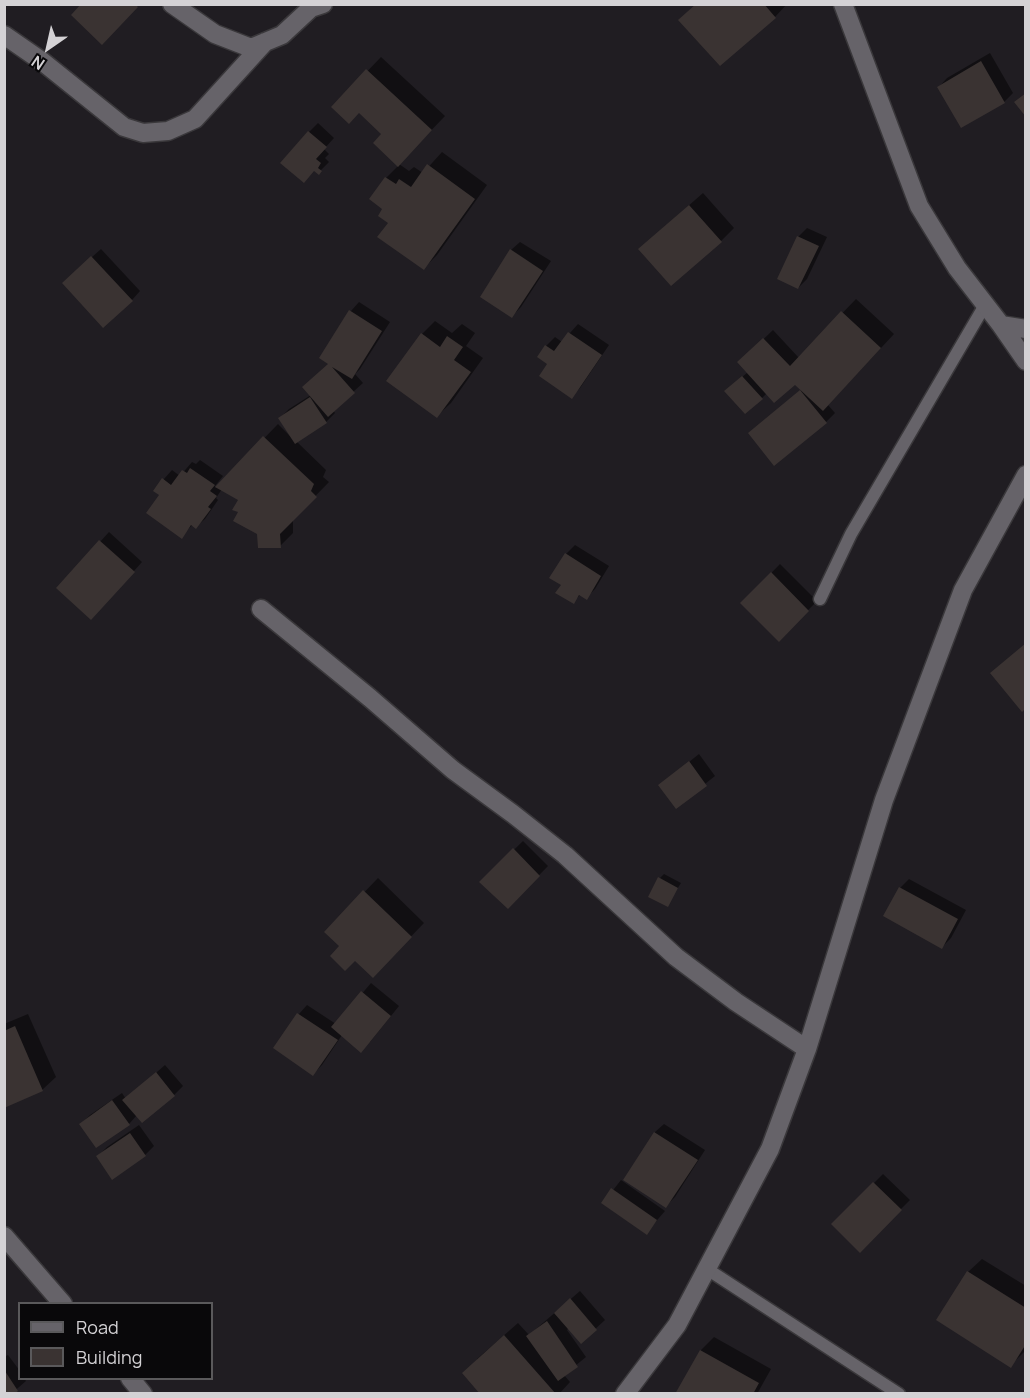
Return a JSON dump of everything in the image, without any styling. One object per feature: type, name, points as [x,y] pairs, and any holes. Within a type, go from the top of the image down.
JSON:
[{"type":"street","points":[[172,4],[215,34],[251,48],[282,35],[311,8],[323,4]]},
{"type":"street","points":[[843,4],[919,206],[957,268],[1026,361]]},
{"type":"street","points":[[4,35],[43,62],[124,127],[143,133],[168,132],[195,119],[265,42]]},
{"type":"street","points":[[1001,325],[1026,328]]},
{"type":"street","points":[[625,1394],[677,1325],[770,1149],[807,1049],[884,800],[959,601],[1026,475]]},
{"type":"street","points":[[261,609],[370,698],[453,770],[565,855],[676,957],[736,1002],[807,1049]]},
{"type":"street","points":[[4,1236],[61,1302]]},
{"type":"street","points":[[132,1380],[143,1394]]},
{"type":"lane","points":[[820,599],[851,534],[985,305]]},
{"type":"lane","points":[[706,1269],[899,1394]]},
{"type":"building","points":[[81,4],[135,4],[138,7],[102,45],[71,15]]},
{"type":"building","points":[[696,4],[764,4],[776,18],[720,66],[678,20]]},
{"type":"building","points":[[981,61],[1005,103],[961,128],[937,87]]},
{"type":"building","points":[[366,69],[432,130],[398,167],[373,143],[381,134],[359,113],[349,124],[331,107]]},
{"type":"building","points":[[1026,93],[1026,117],[1014,102]]},
{"type":"building","points":[[308,131],[327,147],[316,159],[321,163],[318,168],[322,171],[319,175],[314,171],[304,183],[280,163]]},
{"type":"building","points":[[427,164],[475,199],[424,270],[377,237],[388,223],[378,216],[382,209],[369,199],[385,177],[396,184],[399,179],[411,187]]},
{"type":"building","points":[[689,205],[722,242],[671,286],[638,249]]},
{"type":"building","points":[[797,236],[819,246],[798,289],[777,279]]},
{"type":"building","points":[[510,249],[543,271],[512,318],[480,297]]},
{"type":"building","points":[[91,256],[133,301],[103,328],[62,283]]},
{"type":"building","points":[[349,310],[382,331],[352,379],[332,367],[355,393],[328,417],[302,387],[328,364],[319,358]]},
{"type":"building","points":[[841,311],[881,348],[823,411],[795,385],[774,403],[737,362],[763,338],[790,366]]},
{"type":"building","points":[[568,332],[602,355],[572,399],[539,376],[547,364],[537,357],[545,345],[554,351]]},
{"type":"building","points":[[421,333],[440,347],[447,336],[463,347],[454,360],[471,372],[437,418],[386,381]]},
{"type":"building","points":[[742,376],[763,399],[745,414],[724,391]]},
{"type":"building","points":[[800,390],[827,423],[774,466],[748,433]]},
{"type":"building","points":[[310,397],[327,423],[295,444],[278,418]]},
{"type":"building","points":[[263,436],[314,484],[311,491],[317,497],[280,534],[281,548],[258,548],[257,534],[233,521],[238,512],[232,510],[238,500],[215,487]]},
{"type":"building","points":[[190,468],[215,485],[210,491],[217,496],[208,507],[211,509],[196,529],[191,525],[182,539],[146,513],[159,495],[153,491],[162,478],[171,485],[182,470],[187,473]]},
{"type":"building","points":[[99,540],[135,572],[91,620],[56,588]]},
{"type":"building","points":[[565,553],[601,576],[587,600],[579,595],[574,604],[555,593],[561,585],[549,578]]},
{"type":"building","points":[[771,572],[809,611],[779,642],[740,603]]},
{"type":"building","points":[[1026,643],[1026,708],[1022,712],[990,673]]},
{"type":"building","points":[[689,761],[707,786],[676,809],[658,785]]},
{"type":"building","points":[[513,848],[540,876],[508,909],[479,882]]},
{"type":"building","points":[[658,877],[678,888],[668,907],[648,897]]},
{"type":"building","points":[[899,887],[958,919],[942,949],[883,916]]},
{"type":"building","points":[[363,890],[412,937],[373,978],[355,961],[345,971],[330,956],[339,946],[324,932]]},
{"type":"building","points":[[361,991],[391,1016],[361,1053],[331,1027]]},
{"type":"building","points":[[297,1013],[338,1040],[313,1076],[273,1048]]},
{"type":"building","points":[[15,1026],[43,1091],[4,1108],[4,1031]]},
{"type":"building","points":[[156,1072],[175,1096],[142,1123],[122,1100]]},
{"type":"building","points":[[112,1100],[130,1125],[96,1148],[79,1124]]},
{"type":"building","points":[[654,1132],[698,1160],[666,1208],[623,1180]]},
{"type":"building","points":[[130,1133],[146,1156],[112,1180],[96,1156]]},
{"type":"building","points":[[873,1182],[902,1210],[860,1253],[831,1224]]},
{"type":"building","points":[[611,1188],[657,1220],[647,1235],[601,1203]]},
{"type":"building","points":[[967,1271],[1026,1308],[1026,1344],[1011,1368],[936,1320]]},
{"type":"building","points":[[570,1298],[597,1330],[581,1344],[554,1313]]},
{"type":"building","points":[[547,1321],[578,1367],[558,1381],[526,1336]]},
{"type":"building","points":[[504,1335],[556,1394],[480,1394],[462,1373]]},
{"type":"building","points":[[700,1350],[759,1383],[753,1394],[675,1394]]},
{"type":"building","points":[[5,1371],[18,1391],[14,1394],[5,1394]]}]
